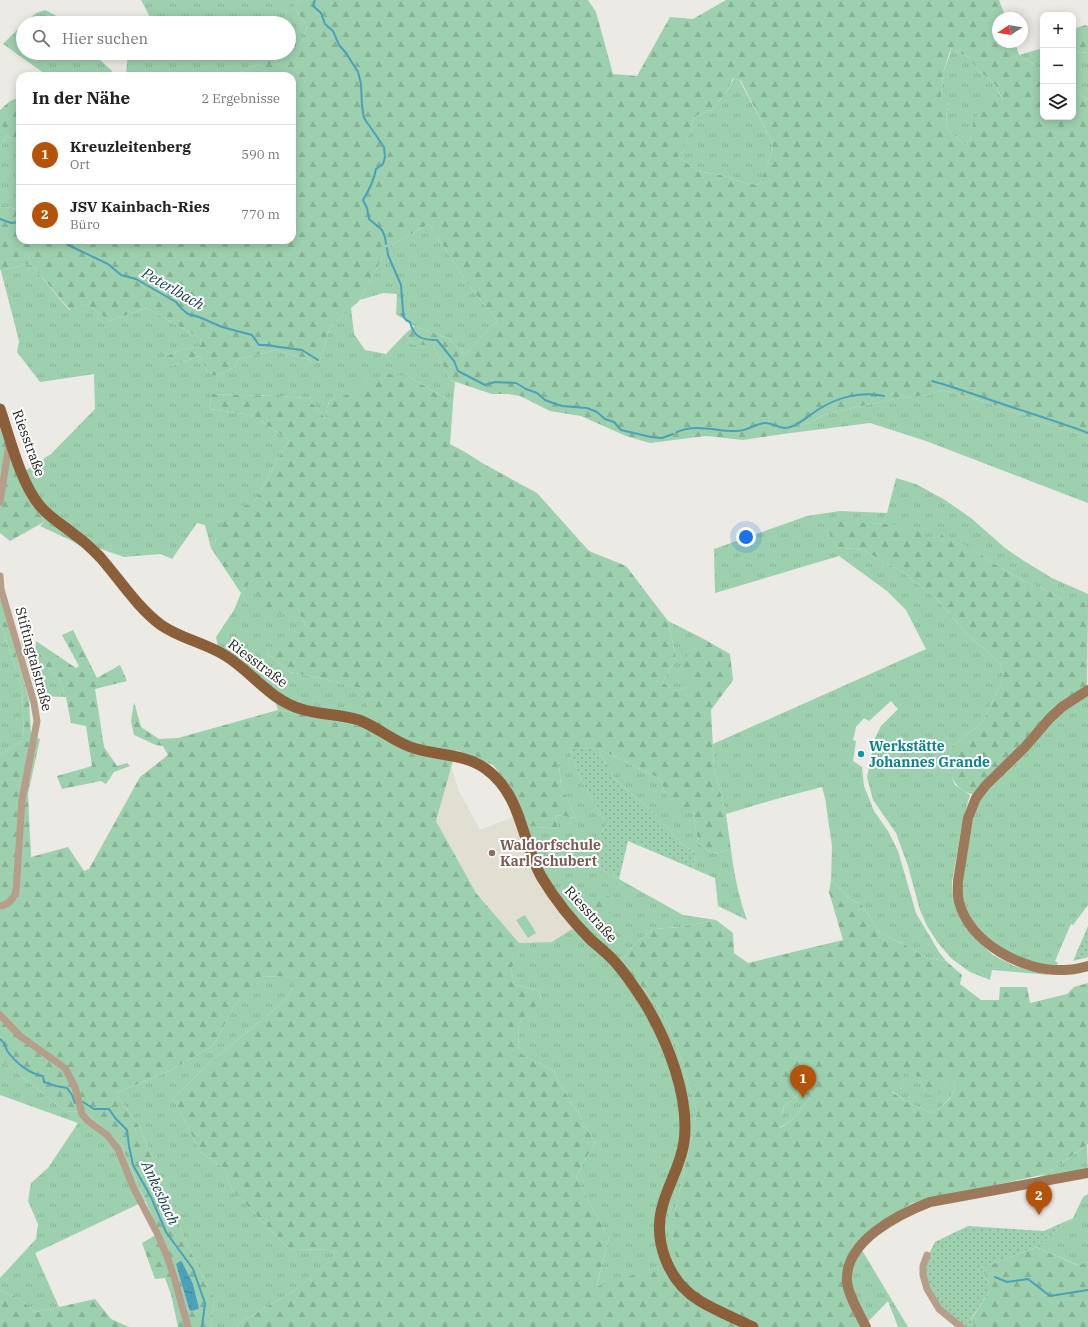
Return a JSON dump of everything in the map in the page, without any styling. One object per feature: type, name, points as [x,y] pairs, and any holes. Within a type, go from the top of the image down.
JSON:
[{"type":"main road","name":"Riesstraße","points":[[0,409],[24,478],[38,504],[47,514],[91,548],[150,616],[163,626],[174,633],[227,656],[262,687],[297,708],[354,718],[368,724],[403,745],[418,750],[448,754],[467,759],[484,768],[500,782],[514,803],[527,844],[542,877],[571,919],[616,963],[633,986],[659,1030],[673,1063],[682,1102],[685,1124],[684,1142],[680,1161],[662,1205],[660,1218],[660,1241],[668,1266],[679,1283],[700,1301],[754,1327]]},
{"type":"street","points":[[0,502],[10,439]]},
{"type":"street","name":"Stiftingtalstraße","points":[[0,576],[1,589],[34,703],[37,721],[22,800],[16,892],[12,900],[3,906],[0,906]]},
{"type":"street","points":[[1088,690],[1062,706],[1025,747],[986,785],[976,798],[968,818],[957,891],[959,902],[966,918],[977,933],[1004,955],[1028,965],[1048,969],[1063,970],[1088,966]]},
{"type":"street","points":[[0,1016],[20,1036],[65,1068],[75,1087],[82,1114],[107,1135],[118,1149],[133,1187],[158,1235],[167,1256],[188,1327]]},
{"type":"street","points":[[866,1327],[847,1282],[848,1270],[852,1259],[864,1243],[894,1219],[930,1202],[1088,1173]]},
{"type":"street","points":[[927,1255],[923,1266],[923,1274],[927,1289],[939,1309],[961,1327]]},
{"type":"shaded area","name":"Waldorfschule Karl Schubert","points":[[451,766],[458,789],[480,830],[518,815],[571,919],[572,929],[552,942],[519,943],[476,893],[436,821]]},
{"type":"green space","points":[[141,0],[300,0],[293,6],[307,26],[301,44],[296,46],[296,16],[149,16]]},
{"type":"green space","points":[[300,0],[588,0],[596,12],[613,74],[637,76],[670,17],[693,19],[726,0],[999,0],[1004,12],[992,12],[992,48],[1017,48],[1019,55],[1040,68],[1040,120],[1076,120],[1076,92],[1088,100],[1088,437],[979,400],[943,390],[929,395],[895,399],[829,413],[783,434],[743,440],[706,436],[650,443],[626,436],[581,416],[550,411],[520,396],[492,394],[450,380],[433,345],[414,345],[405,334],[414,326],[450,339],[464,355],[497,321],[466,281],[429,224],[388,247],[360,300],[330,327],[319,363],[277,350],[238,359],[235,367],[214,376],[207,371],[200,356],[172,366],[158,360],[178,351],[200,346],[202,339],[146,308],[110,321],[86,304],[70,310],[30,263],[1,271],[0,205],[16,209],[16,244],[296,244],[296,72],[240,72],[266,60],[296,60],[296,46],[301,44],[307,26],[293,6]],"holes":[[[951,48],[968,57],[979,71],[994,83],[1003,100],[994,96],[987,101],[973,120],[973,135],[965,145],[948,130],[946,116],[949,103],[941,102],[943,73]],[[733,78],[741,81],[770,138],[773,149],[759,185],[745,183],[721,175],[697,171],[678,156],[683,152],[693,121],[697,115],[712,110],[726,93]]]},
{"type":"green space","points":[[45,10],[56,16],[32,16]]},
{"type":"green space","points":[[1086,25],[1088,26],[1088,53],[1076,51],[1076,28]]},
{"type":"green space","points":[[16,31],[16,53],[3,44]]},
{"type":"green space","points":[[951,48],[968,57],[979,71],[994,83],[1003,101],[974,120],[973,135],[965,145],[948,130],[946,116],[949,103],[941,103],[943,73]]},
{"type":"green space","points":[[1040,49],[1040,68],[1019,55]]},
{"type":"green space","points":[[1076,51],[1088,53],[1088,100],[1076,92]]},
{"type":"green space","points":[[26,60],[100,60],[112,72],[42,72]]},
{"type":"green space","points":[[127,60],[266,60],[240,72],[126,72]]},
{"type":"green space","points":[[734,78],[740,81],[770,138],[773,149],[759,185],[745,183],[721,175],[697,171],[678,156],[683,152],[693,121],[697,115],[712,110],[726,93]]},
{"type":"green space","points":[[16,99],[16,141],[7,135],[0,147],[0,110],[10,101]]},
{"type":"green space","points":[[7,135],[16,141],[16,209],[0,205],[0,147]]},
{"type":"green space","points":[[429,224],[466,281],[497,321],[464,355],[450,339],[414,326],[396,314],[397,294],[383,293],[360,300],[388,247]]},
{"type":"green space","points":[[30,263],[69,310],[86,304],[110,321],[146,308],[202,339],[200,346],[178,351],[159,360],[172,366],[200,356],[207,371],[214,376],[235,367],[238,359],[277,350],[319,363],[330,327],[351,308],[354,334],[365,350],[386,354],[405,334],[414,345],[433,345],[450,380],[455,382],[453,403],[408,376],[368,380],[352,393],[329,401],[325,418],[308,398],[212,394],[209,409],[252,415],[289,440],[252,506],[217,538],[211,548],[205,525],[197,523],[172,559],[161,554],[124,557],[101,549],[86,549],[40,526],[44,522],[17,476],[51,454],[95,409],[94,374],[40,382],[17,352],[19,341],[1,271]]},
{"type":"green space","points":[[388,374],[408,376],[453,403],[450,444],[537,493],[589,551],[626,566],[668,621],[676,658],[663,682],[674,691],[692,686],[681,670],[691,648],[702,638],[730,654],[733,680],[711,710],[714,768],[726,814],[731,850],[712,853],[698,843],[693,811],[678,813],[665,794],[661,779],[597,748],[565,750],[559,764],[561,786],[576,818],[555,815],[558,829],[528,826],[518,815],[511,787],[493,765],[456,750],[436,821],[476,893],[519,943],[519,956],[511,969],[514,984],[539,991],[541,999],[518,1024],[519,1053],[552,1070],[595,1142],[576,1177],[609,1239],[596,1287],[663,1265],[676,1258],[672,1237],[675,1212],[697,1112],[681,1057],[663,1014],[622,962],[626,954],[633,946],[653,929],[681,927],[716,920],[733,933],[734,953],[748,963],[843,940],[829,892],[831,880],[851,900],[861,904],[880,933],[915,950],[923,957],[946,961],[962,975],[960,984],[981,1000],[999,1000],[1000,987],[1027,987],[1030,1003],[1067,994],[1074,987],[1088,983],[1088,1144],[1046,1174],[912,1203],[880,1223],[853,1247],[845,1265],[863,1327],[237,1327],[239,1323],[295,1290],[338,1253],[330,1250],[289,1249],[232,1190],[225,1169],[201,1153],[173,1098],[214,1059],[285,1001],[293,986],[288,976],[259,977],[234,1007],[213,1046],[169,1071],[116,1093],[139,1126],[170,1197],[183,1237],[215,1300],[210,1327],[178,1327],[171,1294],[165,1278],[155,1279],[142,1243],[159,1233],[121,1144],[85,1112],[65,1111],[0,1059],[0,755],[24,740],[22,689],[2,627],[0,626],[0,597],[29,700],[31,735],[40,739],[28,794],[31,857],[68,847],[84,871],[89,869],[140,777],[168,755],[163,746],[156,745],[134,735],[131,721],[134,702],[141,727],[159,739],[178,738],[278,710],[360,726],[372,720],[362,689],[290,672],[266,652],[305,624],[297,608],[268,616],[252,580],[241,593],[211,548],[217,538],[230,504],[252,506],[289,440],[252,415],[209,409],[212,394],[308,398],[325,418],[329,401],[351,393],[368,380]],"holes":[[[904,1073],[912,1073],[920,1079],[926,1093],[935,1097],[941,1091],[947,1079],[954,1079],[953,1093],[944,1105],[931,1113],[907,1102],[892,1092],[902,1088]],[[799,1094],[810,1096],[793,1119],[780,1128],[780,1122],[785,1120],[782,1112],[784,1106]],[[176,1264],[193,1284],[199,1308],[189,1309]]]},
{"type":"green space","points":[[943,390],[979,400],[1088,437],[1088,503],[926,441],[870,423],[783,434],[829,413],[895,399],[929,395]]},
{"type":"green space","points":[[0,428],[17,476],[44,522],[10,541],[0,533]]},
{"type":"green space","points":[[896,478],[916,484],[945,500],[971,518],[1005,548],[1024,561],[1052,578],[1088,594],[1088,609],[1085,603],[1063,601],[1051,592],[1024,581],[993,563],[973,549],[934,546],[890,524],[825,522],[836,547],[863,550],[901,571],[937,599],[966,633],[1000,663],[1003,679],[983,722],[929,763],[949,770],[955,785],[970,795],[963,819],[952,882],[953,900],[960,916],[972,935],[993,955],[1014,966],[1049,975],[992,970],[990,980],[970,972],[952,959],[938,943],[927,926],[920,910],[908,866],[896,833],[873,800],[867,777],[875,738],[881,726],[898,709],[891,701],[869,721],[864,718],[856,727],[853,740],[856,741],[853,761],[862,767],[864,786],[874,811],[888,831],[898,851],[916,913],[946,961],[923,957],[915,950],[880,933],[861,904],[851,900],[831,880],[832,846],[822,787],[726,814],[714,768],[713,744],[926,649],[906,610],[887,591],[839,556],[715,593],[714,549],[807,516],[840,511],[887,513]]},
{"type":"green space","points":[[824,521],[890,524],[918,529],[934,546],[942,534],[973,549],[993,563],[1024,581],[1051,592],[1063,601],[1074,597],[1085,603],[1088,609],[1087,685],[980,795],[964,791],[954,781],[949,770],[929,763],[983,722],[1003,679],[1000,663],[966,633],[937,599],[901,571],[863,550],[836,547]]},
{"type":"green space","points":[[252,580],[297,608],[305,624],[267,653],[290,672],[363,689],[372,720],[360,726],[278,710],[276,704],[241,672],[220,657],[216,637],[234,610],[241,593]]},
{"type":"green space","points":[[668,621],[702,638],[691,649],[692,686],[674,691],[663,682],[676,658]]},
{"type":"green space","points":[[0,626],[2,627],[22,689],[24,740],[0,755]]},
{"type":"green space","points":[[73,630],[97,678],[120,665],[127,681],[95,689],[104,747],[117,766],[127,763],[130,766],[114,772],[106,784],[101,781],[62,789],[57,776],[92,766],[86,726],[71,723],[66,697],[58,676],[36,659],[36,641],[76,668],[79,666],[62,635]]},
{"type":"green space","points":[[23,638],[36,647],[36,659],[58,676],[66,697],[37,696],[21,641]]},
{"type":"green space","points":[[1088,693],[1088,905],[1073,925],[1071,924],[1055,961],[1058,963],[1056,967],[1032,962],[1005,951],[986,936],[971,920],[961,897],[967,841],[980,795],[1051,719]]},
{"type":"green space","points":[[597,748],[661,779],[665,794],[693,811],[698,843],[712,853],[731,850],[737,886],[747,920],[718,906],[715,878],[694,869],[695,853],[681,843],[651,811],[615,779]]},
{"type":"green space","points":[[597,748],[615,779],[651,811],[681,843],[695,853],[694,869],[628,841],[619,879],[601,869],[594,845],[607,824],[581,780],[569,749]]},
{"type":"green space","points":[[565,749],[569,749],[581,780],[607,824],[594,845],[601,869],[683,915],[716,920],[681,927],[653,929],[633,946],[626,954],[622,962],[663,1014],[681,1057],[697,1112],[675,1212],[672,1237],[677,1258],[663,1265],[596,1288],[609,1239],[576,1177],[595,1142],[552,1070],[519,1053],[518,1024],[541,998],[539,991],[514,984],[511,969],[519,956],[519,943],[552,942],[572,929],[610,958],[550,891],[518,815],[528,826],[558,829],[555,815],[576,818],[561,786],[559,764]]},
{"type":"green space","points":[[605,893],[618,906],[603,918],[589,904]]},
{"type":"green space","points":[[525,915],[536,933],[528,938],[516,920]]},
{"type":"green space","points":[[1088,926],[1088,957],[1073,961]]},
{"type":"green space","points":[[289,976],[293,986],[285,1001],[214,1059],[173,1098],[201,1153],[225,1169],[232,1190],[289,1249],[330,1250],[339,1253],[295,1290],[239,1323],[237,1327],[210,1327],[215,1300],[183,1237],[170,1197],[139,1126],[116,1093],[169,1071],[213,1046],[234,1007],[258,977]]},
{"type":"green space","points":[[0,1059],[65,1111],[85,1112],[121,1144],[145,1201],[35,1253],[59,1307],[36,1312],[17,1297],[0,1291],[0,1278],[36,1239],[38,1224],[28,1201],[31,1183],[48,1168],[78,1123],[0,1095]]},
{"type":"green space","points":[[903,1073],[912,1073],[920,1079],[926,1093],[941,1091],[947,1079],[954,1079],[954,1091],[943,1105],[931,1113],[907,1102],[892,1091],[902,1088]]},
{"type":"green space","points":[[799,1094],[810,1096],[809,1099],[793,1119],[779,1128],[784,1106]]},
{"type":"green space","points":[[1087,1145],[1088,1173],[1016,1186],[1046,1174]]},
{"type":"green space","points":[[1088,1194],[1088,1262],[1078,1265],[1036,1247],[1073,1218],[1083,1197]]},
{"type":"green space","points":[[1073,1218],[1036,1247],[982,1268],[991,1289],[971,1319],[975,1327],[961,1327],[931,1297],[923,1266],[935,1242],[968,1226],[1044,1231]]},
{"type":"green space","points":[[853,1247],[860,1247],[908,1327],[898,1327],[888,1301],[863,1327],[845,1265]]},
{"type":"green space","points":[[1036,1247],[1077,1265],[1088,1262],[1088,1327],[975,1327],[971,1320],[991,1289],[982,1268]]},
{"type":"green space","points":[[0,1291],[17,1297],[36,1312],[95,1299],[111,1319],[129,1327],[0,1327]]},
{"type":"water","points":[[180,1261],[182,1262],[193,1284],[198,1309],[191,1311],[189,1309],[176,1264]]},
{"type":"waterway","points":[[315,0],[313,6],[321,13],[325,24],[333,31],[339,45],[358,72],[361,84],[364,118],[384,147],[385,157],[383,164],[376,169],[374,178],[363,200],[367,208],[369,219],[382,230],[386,244]]},
{"type":"waterway","name":"Peterlbach","points":[[0,219],[11,223],[16,222]]},
{"type":"waterway","name":"Peterlbach","points":[[67,244],[108,264],[121,275],[136,279],[176,302],[188,314],[222,327],[252,335],[259,345],[302,350],[318,360]]},
{"type":"waterway","points":[[387,248],[388,255],[401,285],[404,315]]},
{"type":"waterway","name":"Peterlbach","points":[[402,314],[406,320],[410,322],[416,335],[423,339],[437,340],[454,361],[458,371],[485,385],[495,382],[516,383],[553,403],[562,406],[587,408],[597,412],[605,419],[614,422],[621,430],[662,438],[673,434]]},
{"type":"waterway","points":[[932,381],[1088,433]]},
{"type":"waterway","name":"Peterlbach","points":[[677,432],[692,428],[741,431],[764,423],[785,428],[794,425],[815,411],[842,398],[867,394],[884,396]]},
{"type":"waterway","name":"Ankesbach","points":[[0,1039],[15,1060],[33,1073],[43,1076],[44,1082],[67,1088],[75,1103],[83,1102],[94,1109],[109,1109],[127,1130],[133,1165],[151,1197],[166,1232],[193,1269],[205,1303],[202,1327]]},
{"type":"waterway","points":[[995,1277],[1007,1282],[1028,1279],[1050,1296],[1088,1290]]},
{"type":"place","name":"Werkstätte Johannes Grande","points":[[861,754]]},
{"type":"place","name":"Waldorfschule Karl Schubert","points":[[492,853]]},
{"type":"place","name":"Kreuzleitenberg","points":[[803,1098]]},
{"type":"place","name":"JSV Kainbach-Ries","points":[[1039,1215]]}]
